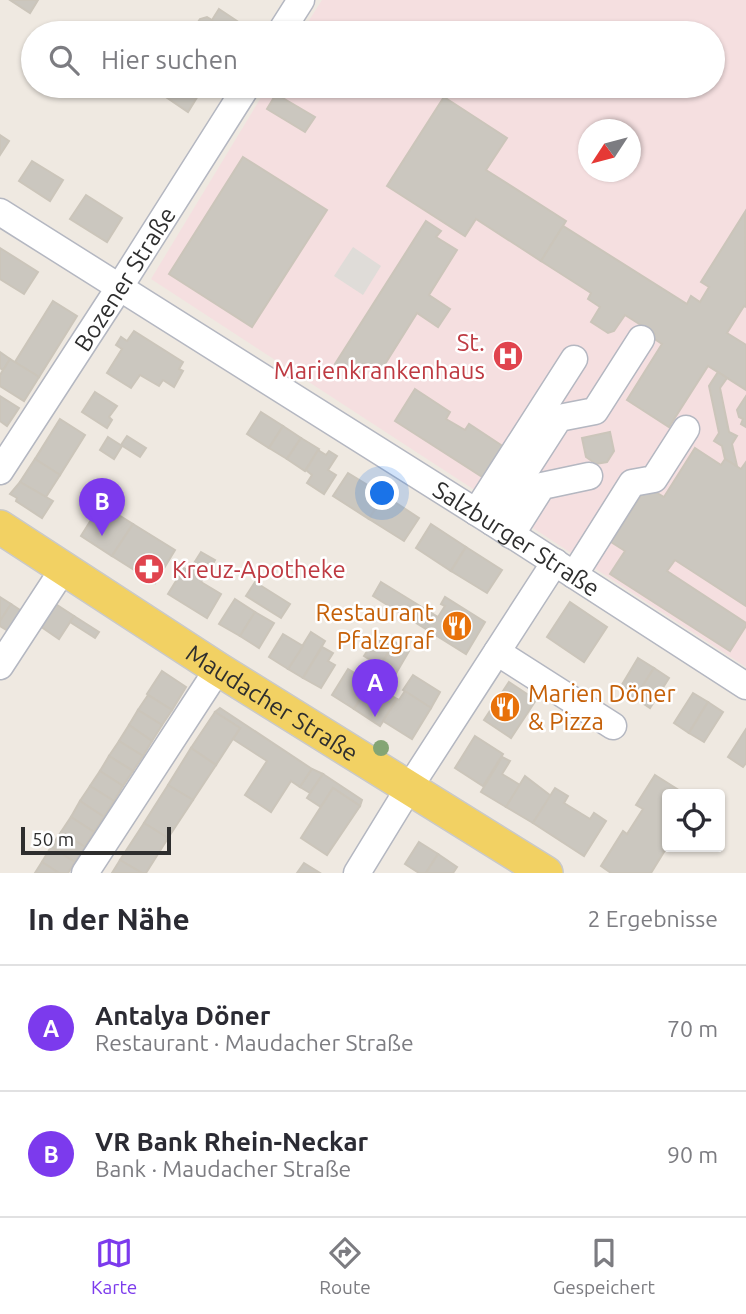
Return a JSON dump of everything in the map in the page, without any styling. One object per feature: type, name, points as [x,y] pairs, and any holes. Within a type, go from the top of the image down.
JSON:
[{"type":"main road","name":"Maudacher Straße","points":[[0,527],[218,669],[546,873]]},
{"type":"street","points":[[288,21],[301,0]]},
{"type":"street","name":"Bozener Straße","points":[[0,471],[239,98]]},
{"type":"street","name":"Salzburger Straße","points":[[0,212],[746,686]]},
{"type":"street","points":[[493,523],[559,418],[595,411],[641,339]]},
{"type":"street","points":[[493,523],[575,359]]},
{"type":"street","points":[[357,873],[497,652],[632,483],[654,479],[686,429]]},
{"type":"street","points":[[493,523],[542,486],[589,476]]},
{"type":"street","points":[[0,666],[64,568]]},
{"type":"street","points":[[497,652],[613,726]]},
{"type":"street","points":[[85,873],[218,669]]},
{"type":"shaded area","name":"St. Marienkrankenhaus","points":[[322,0],[746,0],[746,667],[151,279],[261,98],[725,98],[725,21],[309,21]]},
{"type":"shaded area","points":[[353,247],[381,266],[363,295],[334,276]]},
{"type":"building","points":[[10,0],[38,0],[30,13]]},
{"type":"building","points":[[219,9],[237,21],[199,21],[207,17],[212,20]]},
{"type":"building","points":[[167,98],[197,98],[188,112]]},
{"type":"building","points":[[274,98],[283,98],[315,117],[305,132],[267,109]]},
{"type":"building","points":[[446,98],[507,138],[486,170],[566,221],[541,261],[476,219],[465,236],[387,186]]},
{"type":"building","points":[[0,135],[9,141],[0,155]]},
{"type":"building","points":[[243,157],[327,210],[252,327],[169,274]]},
{"type":"building","points":[[32,161],[63,180],[50,201],[19,181]]},
{"type":"building","points":[[86,195],[122,218],[107,242],[70,219]]},
{"type":"building","points":[[745,212],[746,307],[744,306],[727,333],[746,345],[746,390],[708,366],[669,427],[627,400],[662,344],[653,338],[655,334],[625,315],[614,331],[608,333],[591,322],[600,307],[588,299],[591,293],[541,261],[563,226],[687,304],[691,296],[700,302],[709,287],[701,282]]},
{"type":"building","points":[[426,221],[441,231],[436,237],[457,250],[429,295],[450,309],[438,327],[417,313],[380,372],[366,363],[356,378],[335,364]]},
{"type":"building","points":[[0,248],[38,272],[24,294],[0,279]]},
{"type":"building","points":[[53,301],[77,316],[39,377],[15,362]]},
{"type":"building","points":[[134,331],[183,362],[179,369],[183,371],[174,387],[163,380],[159,386],[140,375],[131,388],[107,373],[122,349],[116,345],[121,337],[127,341]]},
{"type":"building","points":[[0,352],[10,359],[3,370],[0,368]]},
{"type":"building","points":[[10,359],[39,377],[24,401],[0,386],[0,375]]},
{"type":"building","points":[[718,372],[727,378],[720,388],[729,432],[737,436],[732,444],[737,466],[725,459],[722,446],[714,441],[719,433],[709,386]]},
{"type":"building","points":[[415,389],[450,412],[446,419],[465,430],[469,424],[504,447],[484,478],[395,421]]},
{"type":"building","points":[[95,392],[117,406],[109,417],[112,420],[107,428],[82,412]]},
{"type":"building","points":[[0,396],[19,408],[7,426],[0,421]]},
{"type":"building","points":[[746,396],[746,427],[741,424],[743,419],[739,417],[737,410]]},
{"type":"building","points":[[261,412],[283,426],[269,448],[247,434]]},
{"type":"building","points":[[60,419],[85,435],[60,475],[35,459]]},
{"type":"building","points":[[283,426],[301,438],[287,459],[269,448]]},
{"type":"building","points":[[610,432],[614,451],[607,462],[596,464],[586,457],[582,438]]},
{"type":"building","points":[[127,436],[146,448],[140,457],[121,445]]},
{"type":"building","points":[[108,437],[122,446],[114,459],[100,450]]},
{"type":"building","points":[[301,438],[319,449],[305,471],[287,459]]},
{"type":"building","points":[[695,448],[721,465],[725,459],[741,469],[746,462],[746,606],[675,560],[667,571],[746,623],[730,651],[610,574],[625,551],[611,542],[644,491],[652,490],[664,497]]},
{"type":"building","points":[[318,450],[326,455],[329,451],[337,456],[328,470],[336,475],[324,494],[307,483],[312,475],[306,470]]},
{"type":"building","points":[[35,459],[60,475],[46,497],[20,482]]},
{"type":"building","points":[[348,473],[384,495],[369,519],[333,496]]},
{"type":"building","points":[[20,482],[53,501],[42,518],[10,494]]},
{"type":"building","points":[[384,495],[419,518],[404,541],[369,519]]},
{"type":"building","points":[[101,504],[133,524],[112,556],[81,536]]},
{"type":"building","points":[[133,524],[175,550],[155,583],[112,556]]},
{"type":"building","points":[[431,524],[466,547],[451,571],[416,548]]},
{"type":"building","points":[[466,547],[502,570],[487,593],[451,571]]},
{"type":"building","points":[[201,552],[215,560],[201,582],[221,594],[207,618],[168,594],[184,568],[189,571]]},
{"type":"building","points":[[255,582],[290,604],[281,618],[246,596]]},
{"type":"building","points":[[381,582],[438,617],[445,606],[441,604],[445,597],[485,622],[466,654],[373,596]]},
{"type":"building","points":[[0,597],[11,604],[0,621]]},
{"type":"building","points":[[235,599],[255,612],[240,636],[219,624]]},
{"type":"building","points":[[51,601],[74,616],[59,639],[37,624]]},
{"type":"building","points":[[570,602],[607,627],[584,662],[547,637]]},
{"type":"building","points":[[11,604],[26,614],[13,634],[0,626],[0,621]]},
{"type":"building","points":[[255,612],[274,623],[259,648],[240,636]]},
{"type":"building","points":[[74,616],[99,632],[95,638],[70,622]]},
{"type":"building","points":[[311,632],[325,641],[303,678],[288,669]]},
{"type":"building","points":[[283,634],[303,646],[288,669],[269,657]]},
{"type":"building","points":[[377,636],[393,645],[380,666],[364,656]]},
{"type":"building","points":[[395,642],[409,651],[395,675],[380,666]]},
{"type":"building","points":[[322,647],[333,653],[328,661],[335,665],[321,688],[303,678]]},
{"type":"building","points":[[638,658],[654,668],[635,698],[620,688]]},
{"type":"building","points":[[654,668],[669,678],[650,708],[635,698]]},
{"type":"building","points":[[348,669],[371,683],[354,709],[332,695]]},
{"type":"building","points":[[162,671],[186,687],[172,710],[147,694]]},
{"type":"building","points":[[413,675],[440,692],[431,708],[403,690]]},
{"type":"building","points":[[509,682],[536,700],[511,738],[484,720]]},
{"type":"building","points":[[371,683],[397,699],[380,726],[354,709]]},
{"type":"building","points":[[405,691],[431,708],[412,739],[383,721]]},
{"type":"building","points":[[693,693],[708,702],[689,733],[674,723]]},
{"type":"building","points":[[148,695],[172,710],[162,725],[138,710]]},
{"type":"building","points":[[708,702],[723,712],[704,742],[689,733]]},
{"type":"building","points":[[220,708],[312,769],[300,787],[291,781],[271,812],[245,795],[267,761],[233,739],[240,728],[215,712]]},
{"type":"building","points":[[138,710],[162,725],[152,741],[129,725]]},
{"type":"building","points":[[215,712],[240,728],[216,765],[191,748]]},
{"type":"building","points":[[129,725],[152,741],[143,756],[119,741]]},
{"type":"building","points":[[746,729],[746,763],[743,767],[728,757]]},
{"type":"building","points":[[475,736],[503,754],[483,786],[455,768]]},
{"type":"building","points":[[119,741],[143,756],[133,771],[109,756]]},
{"type":"building","points":[[191,748],[216,765],[193,800],[168,785]]},
{"type":"building","points":[[109,756],[133,771],[123,786],[100,771]]},
{"type":"building","points":[[502,757],[510,761],[502,774],[520,785],[506,807],[481,792]]},
{"type":"building","points":[[312,769],[323,774],[310,793],[300,787]]},
{"type":"building","points":[[100,771],[123,786],[114,801],[90,786]]},
{"type":"building","points":[[323,774],[362,800],[360,806],[333,788],[321,807],[307,798]]},
{"type":"building","points":[[655,775],[677,789],[662,789],[664,852],[651,873],[611,873],[601,866],[623,831],[627,834],[643,809],[636,805]]},
{"type":"building","points":[[525,776],[551,796],[533,823],[506,807]]},
{"type":"building","points":[[168,785],[193,800],[168,838],[144,823]]},
{"type":"building","points":[[90,786],[114,801],[104,817],[80,801]]},
{"type":"building","points":[[333,788],[360,806],[327,855],[301,838]]},
{"type":"building","points":[[555,788],[568,796],[564,803],[590,819],[594,813],[606,821],[584,856],[533,823]]},
{"type":"building","points":[[80,801],[104,817],[94,832],[71,817]]},
{"type":"building","points":[[71,817],[94,832],[85,847],[61,832]]},
{"type":"building","points":[[144,823],[168,838],[146,873],[142,873],[120,860]]},
{"type":"building","points":[[61,832],[85,847],[75,862],[51,847]]},
{"type":"building","points":[[419,842],[438,854],[426,873],[419,873],[405,864]]},
{"type":"building","points":[[51,847],[75,862],[68,873],[59,873],[42,862]]},
{"type":"building","points":[[438,854],[457,867],[453,873],[426,873]]},
{"type":"building","points":[[120,860],[142,873],[112,873]]},
{"type":"building","points":[[42,862],[59,873],[35,873]]},
{"type":"building","points":[[304,863],[320,873],[297,873]]},
{"type":"place","name":"St. Marienkrankenhaus","points":[[508,356]]},
{"type":"place","name":"VR Bank Rhein-Neckar","points":[[102,536]]},
{"type":"place","name":"Kreuz-Apotheke","points":[[149,569]]},
{"type":"place","name":"Restaurant Pfalzgraf","points":[[457,626]]},
{"type":"place","name":"Marien Döner & Pizza","points":[[505,707]]},
{"type":"place","name":"Antalya Döner","points":[[375,717]]}]
